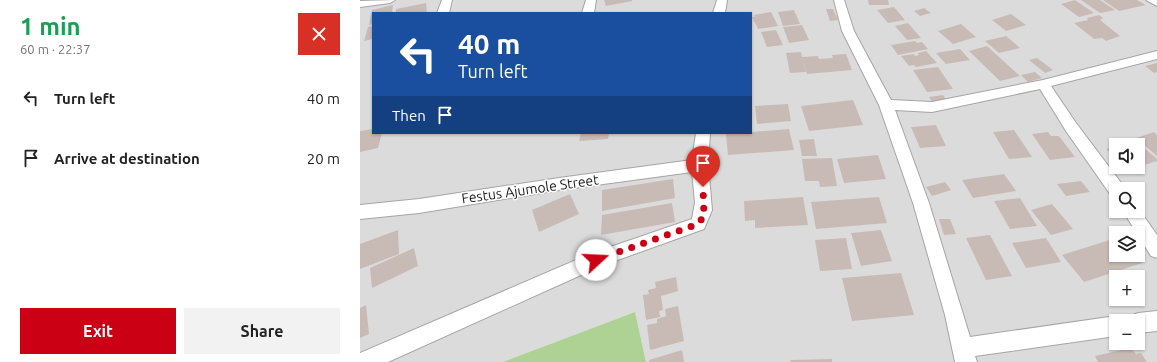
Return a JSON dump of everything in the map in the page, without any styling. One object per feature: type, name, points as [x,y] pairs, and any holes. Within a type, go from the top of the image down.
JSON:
[{"type":"street","points":[[360,4],[390,0]]},
{"type":"street","points":[[443,12],[447,0]]},
{"type":"street","points":[[588,12],[591,0]]},
{"type":"street","points":[[719,12],[722,0]]},
{"type":"street","points":[[839,0],[848,31],[886,105],[921,203],[955,315],[964,355],[1109,327]]},
{"type":"street","points":[[1151,0],[1157,3]]},
{"type":"street","points":[[886,105],[932,107],[1043,84],[1157,55]]},
{"type":"street","points":[[1043,84],[1071,127],[1110,182]]},
{"type":"street","points":[[364,362],[596,260],[698,224],[704,216],[704,198],[700,165],[703,134]]},
{"type":"street","name":"Festus Ajumole Street","points":[[360,212],[419,206],[559,184],[700,165]]},
{"type":"street","points":[[1136,218],[1157,250]]},
{"type":"street","points":[[1145,322],[1157,321]]},
{"type":"shaded area","points":[[360,0],[1157,0],[1157,362],[646,362],[635,312],[503,362],[360,362]]},
{"type":"green space","points":[[635,312],[646,362],[503,362]]},
{"type":"building","points":[[604,0],[632,0],[632,1],[606,6]]},
{"type":"building","points":[[868,0],[888,0],[889,5],[869,5]]},
{"type":"building","points":[[1075,0],[1094,13],[1079,17],[1061,4]]},
{"type":"building","points":[[1081,0],[1100,0],[1115,10],[1100,13]]},
{"type":"building","points":[[1103,0],[1137,0],[1146,5],[1119,11]]},
{"type":"building","points":[[426,3],[427,12],[396,12],[396,9]]},
{"type":"building","points":[[393,5],[392,12],[372,12],[372,24],[369,25],[372,10]]},
{"type":"building","points":[[894,7],[905,20],[888,23],[877,10]]},
{"type":"building","points":[[924,8],[931,13],[920,16],[914,11]]},
{"type":"building","points":[[826,9],[833,9],[838,20],[830,21]]},
{"type":"building","points":[[794,10],[800,24],[783,26],[778,12]]},
{"type":"building","points":[[771,12],[778,26],[758,29],[752,17],[755,17],[754,15]]},
{"type":"building","points":[[1011,14],[1026,25],[1006,31],[992,20]]},
{"type":"building","points":[[1099,15],[1103,18],[1100,20],[1120,36],[1106,41],[1102,38],[1094,39],[1074,23],[1088,20],[1087,18]]},
{"type":"building","points":[[908,23],[921,38],[907,40],[895,26]]},
{"type":"building","points":[[961,24],[976,37],[953,44],[938,31]]},
{"type":"building","points":[[802,25],[809,40],[789,43],[783,27]]},
{"type":"building","points":[[372,26],[372,39],[364,41],[368,27]]},
{"type":"building","points":[[776,30],[783,45],[767,47],[761,32]]},
{"type":"building","points":[[1006,36],[1020,48],[999,53],[985,41]]},
{"type":"building","points":[[915,41],[917,43],[922,42],[928,49],[898,55],[891,45]]},
{"type":"building","points":[[987,46],[1020,76],[1000,81],[969,51]]},
{"type":"building","points":[[960,49],[970,60],[946,64],[936,53]]},
{"type":"building","points":[[926,51],[937,63],[916,67],[914,65],[909,66],[901,56],[914,54],[915,56],[919,55],[918,53]]},
{"type":"building","points":[[801,52],[802,57],[818,56],[819,59],[833,58],[832,55],[846,54],[852,70],[807,74],[803,60],[806,72],[790,73],[786,53]]},
{"type":"building","points":[[1037,58],[1053,70],[1045,73],[1029,60]]},
{"type":"building","points":[[1157,63],[1157,72],[1154,73],[1145,66]]},
{"type":"building","points":[[938,67],[953,89],[927,92],[913,70]]},
{"type":"building","points":[[1035,72],[1042,78],[1028,82],[1021,75]]},
{"type":"building","points":[[943,95],[947,101],[933,103],[929,97]]},
{"type":"building","points":[[853,100],[863,125],[809,131],[801,106]]},
{"type":"building","points":[[788,104],[791,121],[757,124],[755,106]]},
{"type":"building","points":[[936,125],[946,146],[920,148],[911,127]]},
{"type":"building","points":[[372,129],[372,134],[382,134],[378,148],[360,152],[360,131]]},
{"type":"building","points":[[789,129],[794,150],[728,155],[726,134],[752,134],[752,132]]},
{"type":"building","points":[[1014,130],[1032,157],[1009,159],[993,132]]},
{"type":"building","points":[[1048,132],[1051,136],[1059,136],[1075,157],[1050,160],[1032,134]]},
{"type":"building","points":[[1154,132],[1157,135],[1157,156],[1145,146],[1145,138],[1136,138]]},
{"type":"building","points":[[581,134],[609,134],[608,139],[579,141]]},
{"type":"building","points":[[814,139],[817,156],[802,156],[799,140]]},
{"type":"building","points":[[1145,149],[1157,159],[1157,161],[1145,165]]},
{"type":"building","points":[[878,155],[886,179],[844,183],[837,159]]},
{"type":"building","points":[[832,158],[837,186],[820,187],[819,181],[805,181],[802,159]]},
{"type":"building","points":[[1004,174],[1016,191],[973,198],[962,180]]},
{"type":"building","points":[[673,179],[675,198],[602,211],[602,190]]},
{"type":"building","points":[[1081,181],[1090,192],[1066,196],[1057,184]]},
{"type":"building","points":[[945,182],[951,190],[932,196],[926,187]]},
{"type":"building","points":[[570,194],[579,214],[539,232],[532,210]]},
{"type":"building","points":[[803,197],[808,225],[755,228],[755,220],[745,221],[744,201]]},
{"type":"building","points":[[879,197],[887,223],[816,229],[811,202]]},
{"type":"building","points":[[1020,198],[1037,226],[1010,229],[994,201]]},
{"type":"building","points":[[672,203],[675,222],[601,235],[602,215]]},
{"type":"building","points":[[1052,204],[1073,229],[1051,235],[1031,210]]},
{"type":"building","points":[[939,219],[950,219],[956,234],[944,235]]},
{"type":"building","points":[[398,230],[399,254],[360,269],[360,244]]},
{"type":"building","points":[[881,230],[892,261],[861,266],[851,233]]},
{"type":"building","points":[[990,235],[1012,276],[986,280],[966,238]]},
{"type":"building","points":[[846,238],[852,269],[820,271],[815,240]]},
{"type":"building","points":[[1046,238],[1061,262],[1026,268],[1012,243]]},
{"type":"building","points":[[1109,240],[1109,262],[1142,263],[1121,270],[1109,270],[1109,274],[1084,282],[1062,255]]},
{"type":"building","points":[[414,248],[418,266],[372,288],[370,268]]},
{"type":"building","points":[[901,273],[914,315],[852,321],[842,278]]},
{"type":"building","points":[[676,277],[678,291],[661,296],[663,310],[659,311],[660,317],[646,320],[643,295],[649,294],[648,290],[656,288],[655,282]]},
{"type":"building","points":[[366,305],[369,334],[360,338],[360,308]]},
{"type":"building","points":[[678,306],[684,341],[650,350],[647,325],[657,323],[657,319],[666,316],[665,309]]},
{"type":"building","points":[[682,350],[684,362],[649,362],[649,360]]},
{"type":"building","points":[[1122,350],[1133,350],[1136,354],[1141,353],[1147,362],[1098,362],[1095,356]]},
{"type":"building","points":[[832,359],[832,362],[791,362],[790,360]]},
{"type":"route","points":[[596,260],[698,224],[704,216],[703,187]]}]
